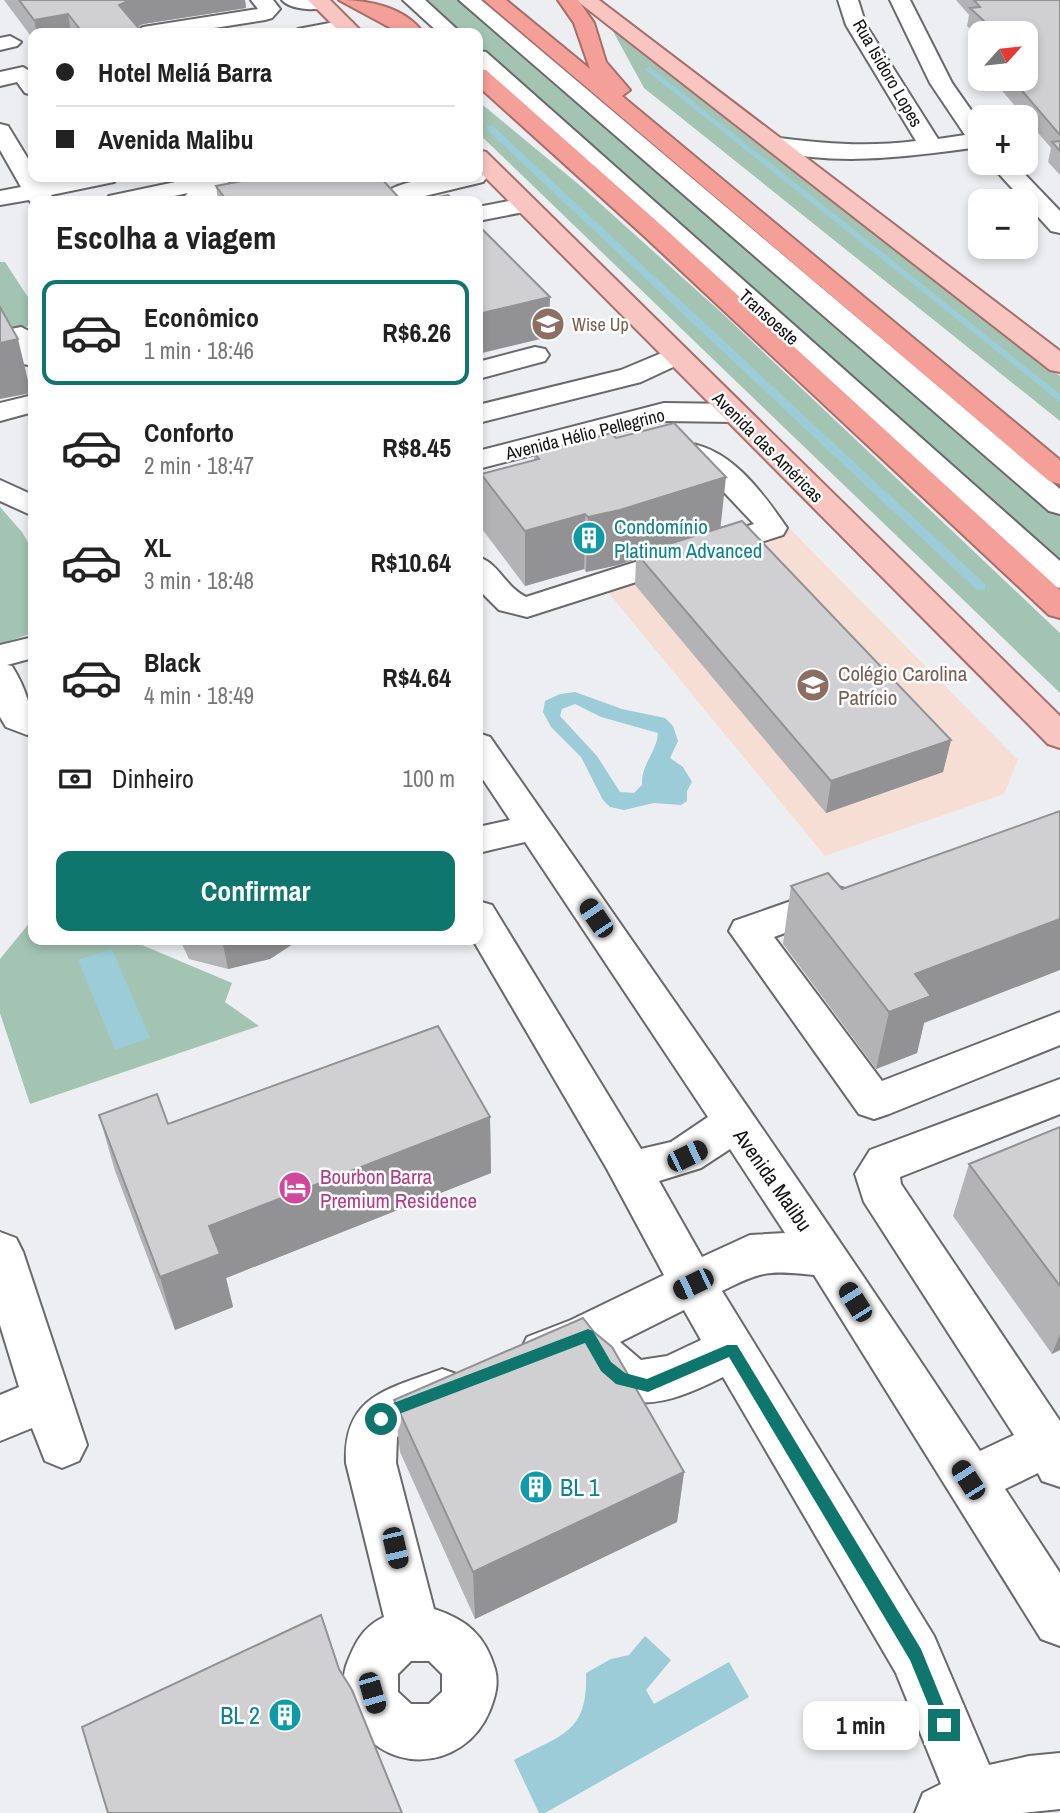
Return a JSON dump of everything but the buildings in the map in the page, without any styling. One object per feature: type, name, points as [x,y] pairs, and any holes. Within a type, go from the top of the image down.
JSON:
[{"type":"highway","points":[[349,0],[394,19],[406,28]]},
{"type":"highway","points":[[391,0],[424,28]]},
{"type":"highway","points":[[494,0],[1060,475]]},
{"type":"highway","points":[[568,0],[584,23],[596,63],[623,94],[628,114]]},
{"type":"highway","points":[[483,79],[653,230],[1060,608]]},
{"type":"main road","points":[[586,0],[779,145],[1060,364]]},
{"type":"main road","points":[[319,1],[347,28]]},
{"type":"main road","name":"Avenida das Américas","points":[[483,173],[525,205],[1060,736]]},
{"type":"street","points":[[175,28],[265,14],[270,9],[261,0]]},
{"type":"street","points":[[292,0],[319,1]]},
{"type":"street","points":[[413,0],[445,28]]},
{"type":"street","points":[[469,0],[1060,505]]},
{"type":"street","name":"Rua Isidoro Lopes","points":[[848,0],[856,25],[930,145]]},
{"type":"street","name":"Rua Isidoro Lopes","points":[[900,0],[941,83],[968,122]]},
{"type":"street","points":[[3,48],[28,52]]},
{"type":"street","name":"Transoeste","points":[[483,61],[1060,578]]},
{"type":"street","points":[[0,79],[23,74],[28,81]]},
{"type":"street","points":[[0,131],[28,178]]},
{"type":"street","points":[[779,145],[831,152],[880,153],[968,141]]},
{"type":"street","points":[[837,191],[856,169],[880,153]]},
{"type":"street","points":[[1012,175],[1060,226]]},
{"type":"street","points":[[39,196],[84,182]]},
{"type":"street","points":[[141,196],[211,182]]},
{"type":"street","points":[[202,196],[282,182]]},
{"type":"street","points":[[394,196],[398,192],[438,182]]},
{"type":"street","points":[[0,198],[28,197]]},
{"type":"street","points":[[483,213],[525,205]]},
{"type":"street","points":[[483,370],[535,355]]},
{"type":"street","points":[[483,413],[631,376],[676,355]]},
{"type":"street","points":[[0,412],[28,405]]},
{"type":"street","name":"Avenida Hélio Pellegrino","points":[[483,459],[664,412],[734,413]]},
{"type":"street","points":[[483,574],[501,598],[512,606],[527,607],[772,528],[764,515],[708,459],[693,451],[657,457],[625,422]]},
{"type":"street","points":[[586,432],[610,459]]},
{"type":"street","points":[[0,489],[28,504]]},
{"type":"street","points":[[0,656],[28,648]]},
{"type":"street","points":[[0,674],[18,719],[28,723]]},
{"type":"street","name":"Avenida Malibu","points":[[483,752],[732,1122],[827,1257],[1060,1620]]},
{"type":"street","points":[[483,839],[535,827]]},
{"type":"street","points":[[865,889],[748,931],[874,1102],[1060,1028]]},
{"type":"street","points":[[483,923],[629,1169],[693,1284],[915,1655],[966,1807],[1039,1782],[1060,1781]]},
{"type":"street","points":[[968,1480],[1053,1455],[880,1189],[877,1174],[885,1163],[1060,1096]]},
{"type":"street","points":[[629,1169],[687,1156],[701,1149],[732,1122]]},
{"type":"street","points":[[414,1632],[372,1463],[369,1438],[381,1419],[394,1410],[588,1335],[750,1255],[772,1251],[827,1257]]},
{"type":"street","points":[[0,1252],[62,1445]]},
{"type":"street","points":[[588,1335],[606,1366],[621,1379],[648,1385],[732,1349]]},
{"type":"street","points":[[0,1418],[47,1399]]},
{"type":"shaded area","name":"Colégio Carolina Patrício","points":[[790,529],[1018,760],[1004,794],[825,856],[602,585]]},
{"type":"green space","points":[[426,0],[460,0],[1060,511],[1060,560],[483,50],[483,28],[457,28]]},
{"type":"green space","points":[[609,24],[1060,376],[1060,421],[644,88]]},
{"type":"green space","points":[[483,105],[583,188],[723,314],[1060,633],[1060,693],[483,138]]},
{"type":"green space","points":[[0,262],[5,262],[28,297],[28,326],[0,333]]},
{"type":"green space","points":[[0,507],[28,542],[28,635],[0,644]]},
{"type":"green space","points":[[28,925],[28,945],[142,945],[232,983],[225,1002],[259,1026],[30,1104],[0,1013],[0,959]]},
{"type":"water","points":[[575,692],[622,709],[665,718],[673,726],[678,741],[670,758],[683,767],[692,782],[687,791],[687,801],[681,805],[654,803],[624,810],[610,807],[603,800],[581,757],[551,727],[543,712],[545,701],[560,694]],"holes":[[[575,704],[601,717],[658,733],[644,771],[642,785],[634,793],[620,792],[597,756],[560,716],[562,709]]]},
{"type":"water","points":[[112,949],[150,1038],[115,1050],[78,960]]},
{"type":"water","points":[[645,1636],[671,1660],[646,1690],[654,1704],[729,1662],[749,1697],[545,1813],[539,1813],[514,1760],[568,1730],[582,1709],[586,1673],[611,1659],[629,1655]]},
{"type":"waterway","points":[[650,69],[1060,399]]},
{"type":"waterway","points":[[490,128],[981,587]]},
{"type":"place","name":"Wise Up","points":[[548,324]]},
{"type":"place","name":"Condomínio Platinum Advanced","points":[[589,538]]},
{"type":"place","name":"Colégio Carolina Patrício","points":[[813,685]]},
{"type":"place","name":"Bourbon Barra Premium Residence","points":[[295,1188]]},
{"type":"place","name":"BL 1","points":[[536,1487]]},
{"type":"place","name":"BL 2","points":[[285,1715]]},
{"type":"route","points":[[381,1419],[394,1410],[588,1335],[606,1366],[621,1379],[648,1385],[732,1349],[915,1655],[944,1725]]}]
